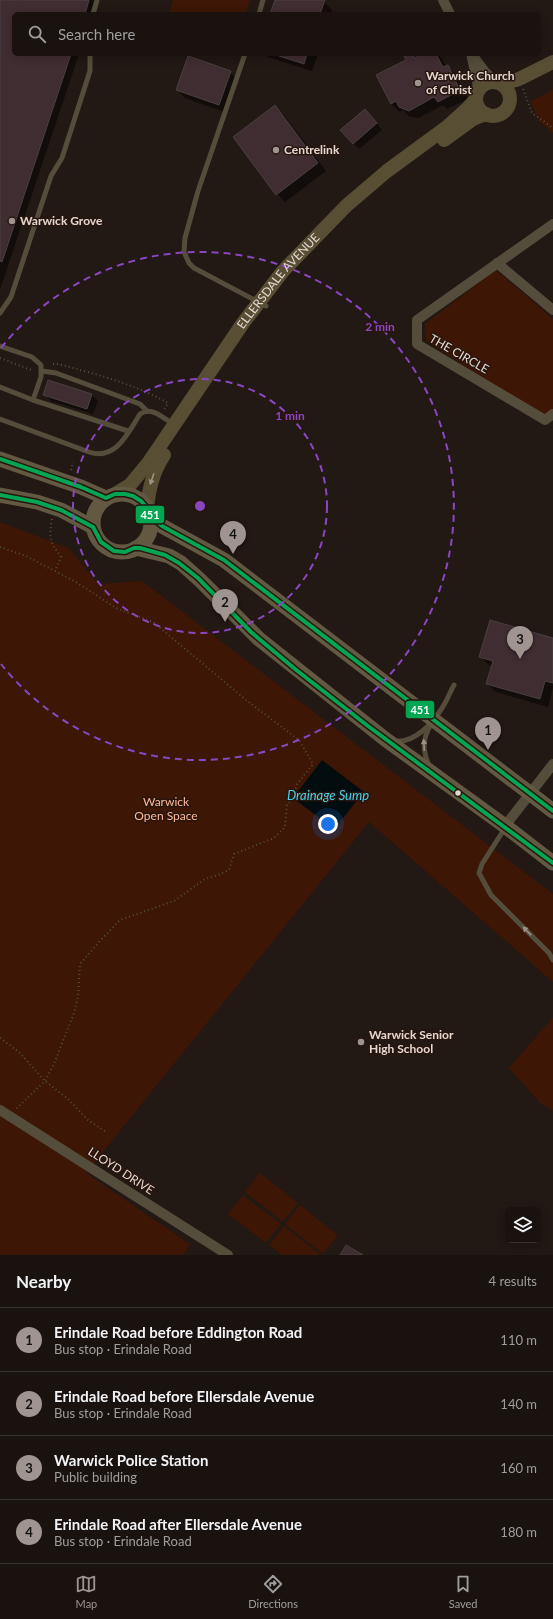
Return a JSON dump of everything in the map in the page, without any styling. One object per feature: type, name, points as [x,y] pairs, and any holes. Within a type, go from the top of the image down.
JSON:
[{"type":"main road","points":[[0,459],[66,483],[111,496],[124,494],[133,496],[141,501],[149,513],[162,526],[224,560],[553,811]]},
{"type":"main road","points":[[0,495],[37,502],[56,508],[93,527]]},
{"type":"main road","points":[[111,496],[98,506],[93,516],[93,527],[96,536],[101,544],[109,549],[118,552],[127,551],[136,548],[143,542],[148,535],[151,526],[149,513]]},
{"type":"main road","points":[[136,548],[169,556],[181,563],[259,639],[385,739],[505,826],[553,863]]},
{"type":"street","points":[[443,0],[449,12]]},
{"type":"street","points":[[471,56],[477,80],[478,106],[486,114]]},
{"type":"street","points":[[473,56],[485,72],[499,83],[509,94],[509,102]]},
{"type":"street","name":"ELLERSDALE AVENUE","points":[[149,513],[151,482],[157,466],[283,271],[346,206],[468,108],[484,84],[519,79],[553,62]]},
{"type":"street","name":"ELLERSDALE AVENUE","points":[[111,496],[130,485],[149,462],[173,425],[262,304],[352,213],[392,178],[473,119],[486,114],[500,114],[506,109],[509,102],[522,88],[553,73]]},
{"type":"street","name":"THE CIRCLE","points":[[553,224],[417,320],[417,344],[545,420],[553,414]]},
{"type":"street","points":[[497,264],[553,310]]},
{"type":"street","points":[[505,826],[553,764]]},
{"type":"street","name":"LLOYD DRIVE","points":[[0,1110],[228,1255]]},
{"type":"lane","points":[[94,12],[98,0]]},
{"type":"lane","points":[[260,12],[264,0]]},
{"type":"lane","points":[[0,313],[11,297],[51,176],[62,158],[90,71],[90,56]]},
{"type":"lane","points":[[244,56],[198,191],[183,246],[186,258],[194,268],[262,304]]},
{"type":"lane","points":[[0,346],[32,357],[39,362],[42,369],[33,400]]},
{"type":"lane","points":[[42,369],[140,404],[147,411]]},
{"type":"lane","points":[[0,387],[33,400],[128,431]]},
{"type":"lane","points":[[0,419],[89,452],[100,454],[117,448],[140,414],[147,411],[152,411],[173,425]]},
{"type":"lane","points":[[385,739],[397,742],[409,740],[420,732],[443,708],[454,685]]},
{"type":"lane","points":[[431,772],[425,755],[424,736],[433,720]]},
{"type":"lane","points":[[505,826],[482,864],[480,873],[492,895],[553,960]]},
{"type":"path","points":[[522,88],[532,113],[553,128]]},
{"type":"path","points":[[0,358],[31,370],[42,369],[58,364],[103,376],[147,391],[168,403],[160,416]]},
{"type":"path","points":[[66,483],[73,462]]},
{"type":"path","points":[[55,571],[61,557],[52,544],[49,535],[56,508]]},
{"type":"path","points":[[0,547],[26,556],[76,582],[116,608],[153,622],[246,700],[299,740],[313,764],[297,784],[293,798],[287,805],[285,827],[274,838],[234,854],[229,870],[205,879],[174,901],[120,920],[80,964],[78,996],[74,1013],[54,1064],[45,1081],[10,1116]]},
{"type":"path","points":[[0,1038],[19,1052],[45,1081],[67,1098],[88,1120],[106,1132]]},
{"type":"green space","points":[[173,0],[250,0],[247,12],[170,12]]},
{"type":"green space","points":[[553,90],[553,133],[539,121],[531,101]]},
{"type":"green space","points":[[496,270],[553,319],[553,409],[550,413],[542,415],[426,341],[425,324]]},
{"type":"green space","name":"Warwick Open Space","points":[[0,522],[69,548],[98,584],[142,581],[553,894],[553,982],[369,822],[86,1173],[190,1244],[183,1255],[0,1255]]},
{"type":"green space","points":[[553,1017],[553,1110],[541,1104],[509,1068]]},
{"type":"green space","points":[[260,1173],[298,1203],[283,1222],[245,1192]]},
{"type":"green space","points":[[243,1195],[281,1224],[266,1243],[228,1214]]},
{"type":"green space","points":[[300,1205],[338,1235],[323,1254],[285,1224]]},
{"type":"green space","points":[[284,1226],[321,1255],[282,1255],[269,1245]]},
{"type":"water","name":"Drainage Sump","points":[[322,760],[364,792],[334,829],[293,798]]},
{"type":"building","name":"Warwick Grove","points":[[0,0],[89,0],[86,12],[12,12],[12,56],[70,56],[2,262],[0,261]]},
{"type":"building","points":[[275,0],[325,0],[321,12],[271,12]]},
{"type":"building","points":[[188,56],[231,71],[219,105],[176,90]]},
{"type":"building","points":[[279,56],[306,56],[304,64]]},
{"type":"building","name":"Warwick Church of Christ","points":[[404,56],[414,56],[415,58],[419,56],[437,56],[443,67],[448,65],[460,90],[438,102],[434,97],[409,111],[399,107],[396,101],[391,104],[376,75],[406,60]]},
{"type":"building","name":"Centrelink","points":[[275,105],[318,163],[276,195],[233,137]]},
{"type":"building","points":[[365,109],[377,123],[353,144],[340,130]]},
{"type":"building","points":[[48,380],[92,394],[87,409],[43,395]]},
{"type":"building","points":[[490,620],[553,638],[553,683],[545,681],[540,699],[486,684],[493,661],[479,657]]},
{"type":"building","points":[[346,1245],[363,1255],[340,1255]]},
{"type":"transit line","name":"451","points":[[0,459],[81,487],[106,498],[115,494],[125,494],[133,496],[141,501],[147,508],[151,517],[162,526],[224,560],[553,811]]},
{"type":"transit line","name":"451","points":[[0,495],[37,502],[61,510],[93,527],[101,542],[114,551],[125,552],[134,548],[140,548],[165,555],[179,563],[198,578],[251,632],[295,669],[368,726],[553,863]]},
{"type":"place","name":"Warwick Church of Christ","points":[[418,83]]},
{"type":"place","name":"Centrelink","points":[[276,150]]},
{"type":"place","name":"Warwick Grove","points":[[12,221]]},
{"type":"place","name":"Erindale Road after Ellersdale Avenue","points":[[233,554]]},
{"type":"place","name":"Erindale Road before Ellersdale Avenue","points":[[225,622]]},
{"type":"place","name":"Warwick Police Station","points":[[520,659]]},
{"type":"place","name":"Erindale Road before Eddington Road","points":[[488,750]]},
{"type":"place","name":"Warwick Senior High School","points":[[361,1042]]}]
